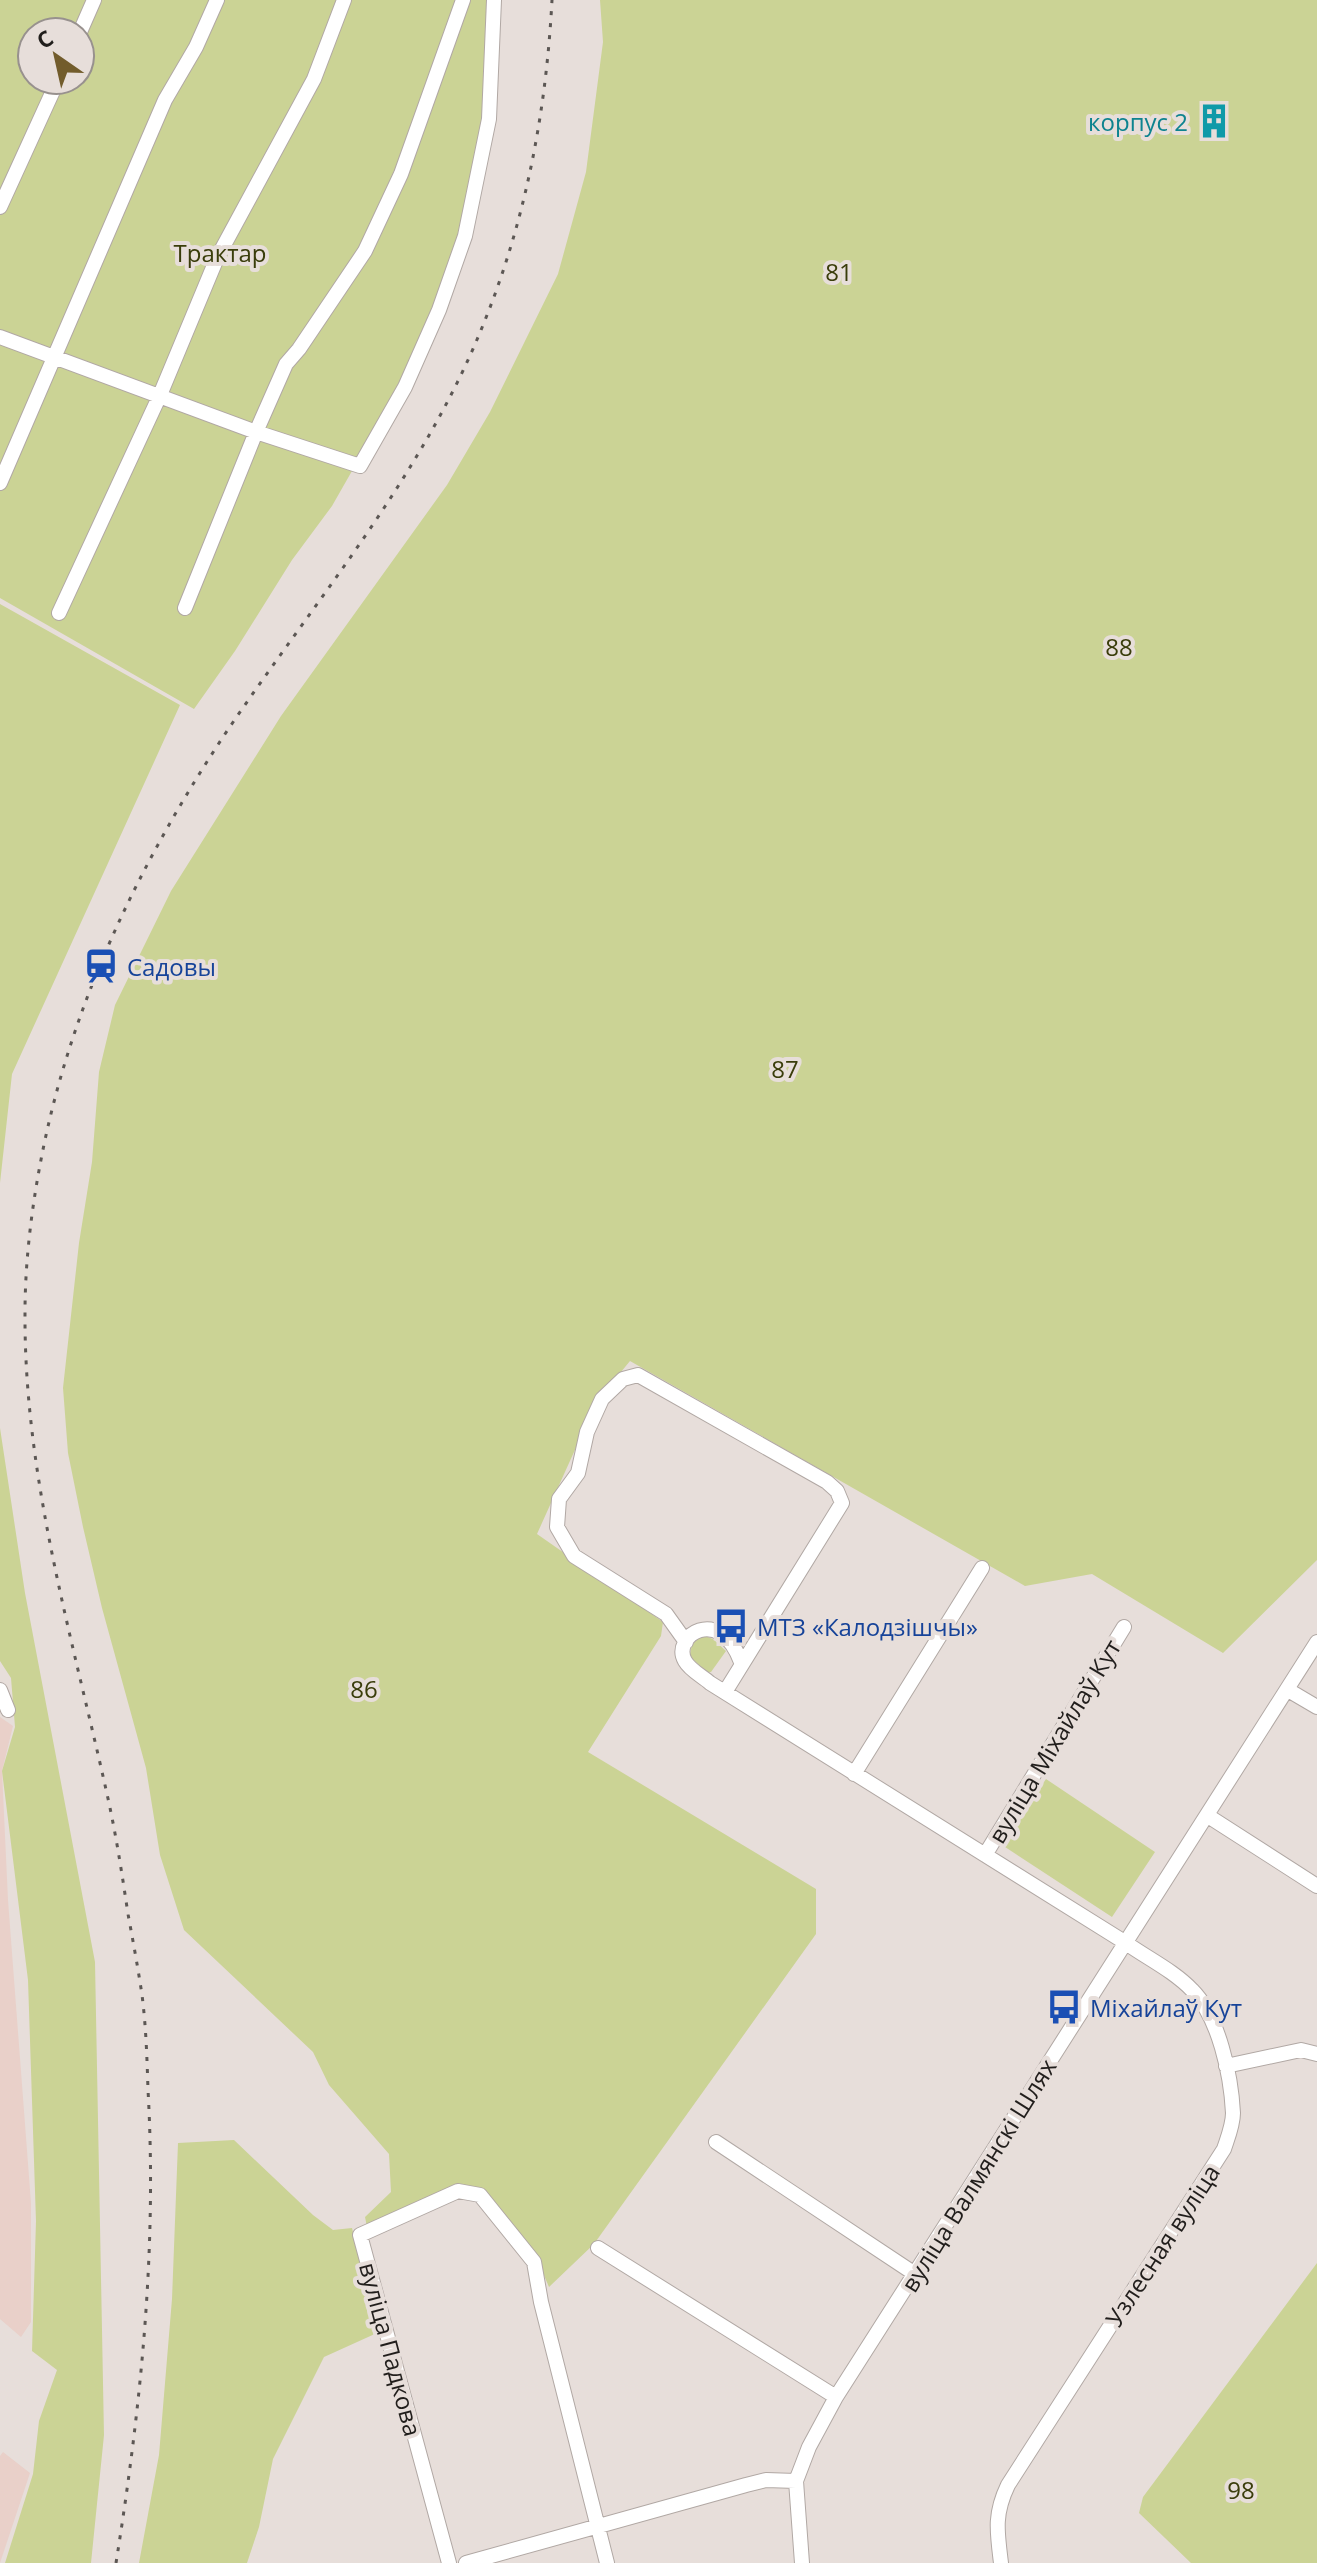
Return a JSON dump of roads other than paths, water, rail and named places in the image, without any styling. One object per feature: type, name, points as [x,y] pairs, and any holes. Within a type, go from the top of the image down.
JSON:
[{"type":"street","points":[[0,483],[165,100],[196,47],[217,0]]},
{"type":"street","points":[[59,613],[160,395],[217,258],[314,79],[344,0]]},
{"type":"street","points":[[185,608],[286,364],[365,251],[401,174],[463,0]]},
{"type":"street","points":[[0,337],[256,432],[360,466],[405,387],[439,310],[465,236],[489,119],[494,0]]},
{"type":"street","points":[[0,207],[51,96]]},
{"type":"street","name":"вуліца Міхайлаў Кут","points":[[741,1662],[806,1565],[842,1503],[837,1491],[827,1482],[638,1375],[623,1379],[602,1399],[587,1432],[578,1473],[559,1499],[557,1527],[574,1556],[666,1614],[686,1642],[682,1650],[683,1659],[725,1692],[1126,1943]]},
{"type":"street","points":[[854,1774],[982,1568]]},
{"type":"street","name":"вуліца Міхайлаў Кут","points":[[985,1855],[1124,1627]]},
{"type":"street","points":[[686,1642],[700,1629],[720,1632],[734,1645],[741,1662],[725,1692]]},
{"type":"street","name":"вуліца Валмянскі Шлях","points":[[802,2563],[796,2481],[809,2447],[836,2397],[1317,1642]]},
{"type":"street","points":[[0,1690],[8,1710]]},
{"type":"street","points":[[1288,1690],[1317,1707]]},
{"type":"street","points":[[1208,1816],[1317,1886]]},
{"type":"street","name":"Узлесная вуліца","points":[[1001,2563],[996,2529],[998,2506],[1008,2485],[1224,2149],[1233,2115],[1226,2066],[1215,2028],[1203,2002],[1190,1987],[1126,1943]]},
{"type":"street","points":[[1226,2066],[1301,2050],[1317,2054]]},
{"type":"street","points":[[716,2142],[915,2274]]},
{"type":"street","name":"вуліца Падкова","points":[[449,2563],[360,2235],[458,2191],[480,2195],[534,2262],[541,2302],[599,2526]]},
{"type":"street","points":[[598,2248],[836,2397]]},
{"type":"street","points":[[466,2563],[766,2480],[796,2481]]},
{"type":"street","points":[[599,2526],[607,2563]]},
{"type":"railway","points":[[116,2563],[133,2445],[145,2327],[150,2209],[146,2042],[142,1995],[113,1824],[52,1556],[32,1435],[25,1295],[37,1183],[69,1050],[111,939],[137,885],[165,832],[227,731],[397,487],[456,384],[481,330],[510,250],[531,168],[545,85],[552,0]]},
{"type":"place","name":"корпус 2","points":[[1214,121]]},
{"type":"place","name":"Садовы","points":[[101,966]]},
{"type":"place","name":"МТЗ «Калодзішчы»","points":[[731,1626]]},
{"type":"place","name":"Міхайлаў Кут","points":[[1064,2007]]},
{"type":"park label","name":"Трактар","points":[[220,252]]},
{"type":"park label","name":"81","points":[[839,271]]},
{"type":"park label","name":"88","points":[[1119,646]]},
{"type":"park label","name":"87","points":[[785,1068]]},
{"type":"park label","name":"86","points":[[364,1688]]},
{"type":"park label","name":"98","points":[[1241,2489]]}]
